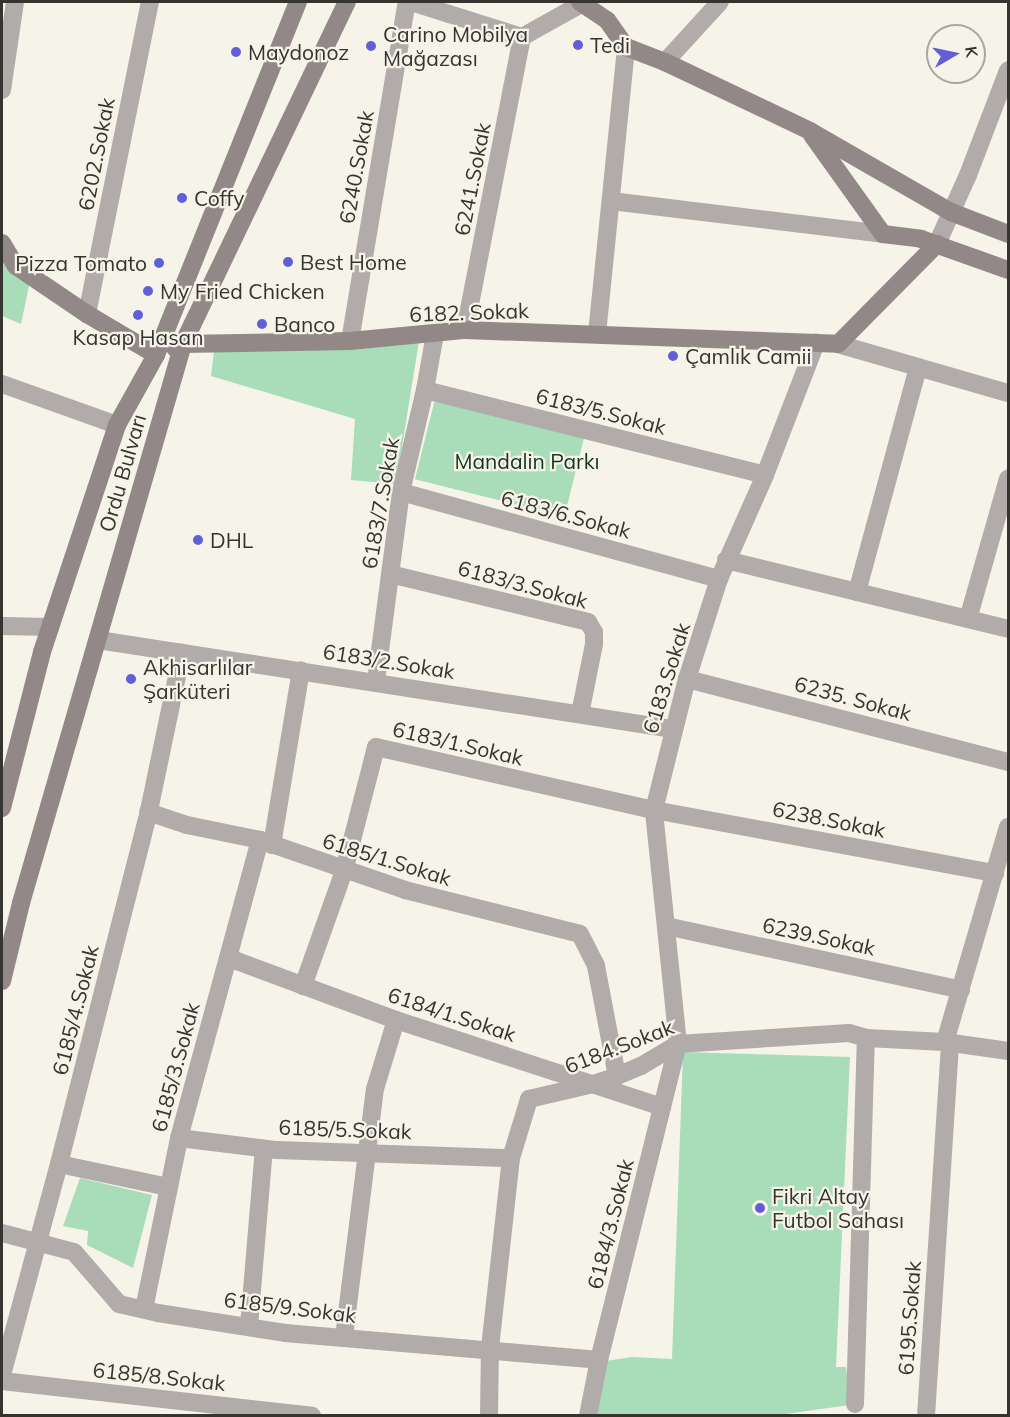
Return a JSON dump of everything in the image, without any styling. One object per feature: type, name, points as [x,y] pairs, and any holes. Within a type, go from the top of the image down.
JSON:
[{"type":"main road","name":"Ordu Bulvarı","points":[[2,808],[50,627],[117,425],[156,355],[298,2]]},
{"type":"main road","name":"Ordu Bulvarı","points":[[2,981],[183,344],[347,2]]},
{"type":"main road","points":[[581,3],[607,20],[626,47],[665,62],[810,131],[951,212],[1008,234]]},
{"type":"main road","points":[[810,131],[883,234],[921,238],[1008,270]]},
{"type":"main road","points":[[2,243],[16,266],[87,315],[156,355]]},
{"type":"main road","points":[[838,344],[937,244]]},
{"type":"main road","name":"6182. Sokak","points":[[156,355],[183,344],[350,341],[465,330],[838,344]]},
{"type":"street","points":[[2,90],[15,2]]},
{"type":"street","name":"6202.Sokak","points":[[87,315],[150,2]]},
{"type":"street","points":[[409,2],[522,37],[581,3]]},
{"type":"street","name":"6240.Sokak","points":[[350,341],[409,2]]},
{"type":"street","points":[[665,62],[720,2]]},
{"type":"street","name":"6241.Sokak","points":[[465,330],[522,37]]},
{"type":"street","points":[[597,334],[626,47]]},
{"type":"street","points":[[937,244],[1008,70]]},
{"type":"street","points":[[611,201],[883,234]]},
{"type":"street","name":"6183/7.Sokak","points":[[376,681],[401,492],[425,390],[435,334]]},
{"type":"street","name":"6183.Sokak","points":[[678,1044],[654,810],[687,679],[719,579],[765,475],[816,343]]},
{"type":"street","points":[[838,344],[1008,393]]},
{"type":"street","points":[[857,592],[918,367]]},
{"type":"street","points":[[2,384],[117,425]]},
{"type":"street","name":"6183/5.Sokak","points":[[425,390],[765,475]]},
{"type":"street","points":[[968,619],[1008,479]]},
{"type":"street","name":"6183/6.Sokak","points":[[401,492],[719,579]]},
{"type":"street","points":[[726,560],[1008,629]]},
{"type":"street","name":"6183/3.Sokak","points":[[390,574],[588,622],[594,632],[594,644],[580,714]]},
{"type":"street","points":[[2,626],[50,627]]},
{"type":"street","name":"6183/2.Sokak","points":[[98,640],[376,681],[673,729]]},
{"type":"street","name":"6185/4.Sokak","points":[[2,1375],[59,1164],[148,812],[182,653]]},
{"type":"street","name":"6185/3.Sokak","points":[[144,1309],[178,1138],[229,958],[266,842],[301,670]]},
{"type":"street","name":"6235. Sokak","points":[[687,679],[1008,762]]},
{"type":"street","name":"6183/1.Sokak","points":[[344,871],[376,747],[654,810]]},
{"type":"street","name":"6238.Sokak","points":[[654,810],[995,873]]},
{"type":"street","name":"6185/1.Sokak","points":[[148,812],[188,825],[266,842],[344,871],[405,890],[580,934],[596,966],[617,1076]]},
{"type":"street","name":"6195.Sokak","points":[[926,1416],[947,1043],[1008,827]]},
{"type":"street","points":[[303,986],[344,871]]},
{"type":"street","name":"6239.Sokak","points":[[666,926],[962,990]]},
{"type":"street","name":"6184/1.Sokak","points":[[229,958],[396,1020],[662,1107]]},
{"type":"street","points":[[344,1337],[375,1089],[396,1020]]},
{"type":"street","name":"6184.Sokak","points":[[489,1416],[490,1348],[511,1158],[530,1099],[617,1076],[641,1066],[678,1044],[849,1034],[866,1038],[947,1043],[1008,1051]]},
{"type":"street","points":[[855,1404],[866,1038]]},
{"type":"street","name":"6184/3.Sokak","points":[[588,1416],[599,1360],[678,1044]]},
{"type":"street","name":"6185/5.Sokak","points":[[178,1138],[264,1149],[511,1158]]},
{"type":"street","points":[[249,1326],[264,1149]]},
{"type":"street","points":[[59,1164],[168,1187]]},
{"type":"street","name":"6185/9.Sokak","points":[[2,1233],[74,1252],[119,1304],[285,1333],[490,1348],[599,1360]]},
{"type":"street","name":"6185/8.Sokak","points":[[2,1381],[312,1416]]},
{"type":"green space","points":[[2,253],[29,286],[21,324],[2,316]]},
{"type":"green space","points":[[419,341],[396,484],[351,480],[355,419],[211,376],[214,351]]},
{"type":"green space","name":"Mandalin Parkı","points":[[437,391],[586,428],[564,517],[415,479]]},
{"type":"green space","name":"Fikri Altay Futbol Sahası","points":[[683,1052],[850,1057],[836,1367],[846,1367],[850,1405],[771,1416],[594,1416],[600,1362],[631,1357],[672,1359]]},
{"type":"green space","points":[[80,1178],[152,1195],[133,1268],[87,1245],[88,1231],[63,1226]]},
{"type":"place","name":"Tedi","points":[[578,45]]},
{"type":"place","name":"Carino Mobilya Mağazası","points":[[371,46]]},
{"type":"place","name":"Maydonoz","points":[[236,52]]},
{"type":"place","name":"Coffy","points":[[182,198]]},
{"type":"place","name":"Best Home","points":[[288,262]]},
{"type":"place","name":"Pizza Tomato","points":[[159,263]]},
{"type":"place","name":"My Fried Chicken","points":[[148,291]]},
{"type":"place","name":"Kasap Hasan","points":[[138,315]]},
{"type":"place","name":"Banco","points":[[262,324]]},
{"type":"place","name":"Çamlık Camii","points":[[673,356]]},
{"type":"place","name":"DHL","points":[[198,540]]},
{"type":"place","name":"Akhisarlılar Şarküteri","points":[[131,679]]},
{"type":"place","name":"Fikri Altay Futbol Sahası","points":[[760,1208]]}]
